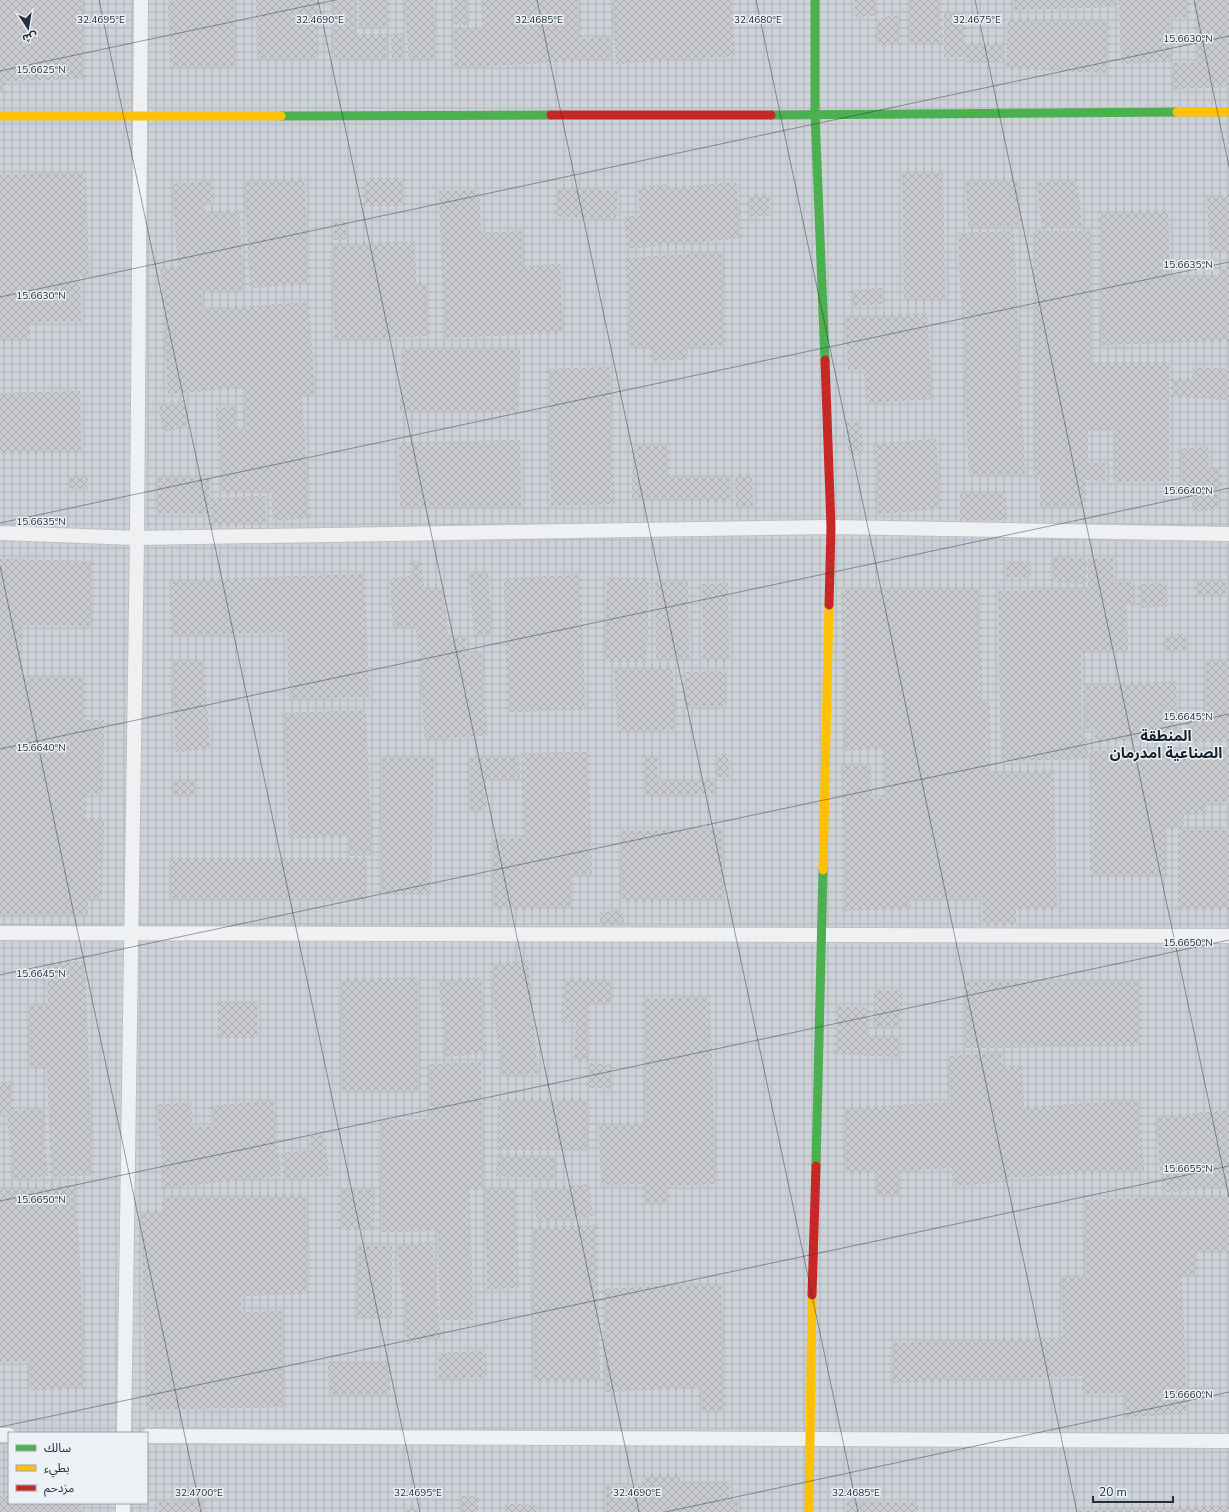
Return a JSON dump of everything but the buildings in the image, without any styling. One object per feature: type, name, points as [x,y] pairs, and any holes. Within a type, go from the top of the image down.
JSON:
[{"type":"street","points":[[809,1512],[809,1439],[820,934],[831,526],[815,115],[815,0]]},
{"type":"street","points":[[0,116],[815,115],[1229,112]]},
{"type":"lane","points":[[124,1432],[130,934],[137,538],[141,0]]},
{"type":"lane","points":[[0,533],[137,538],[831,526],[1229,534]]},
{"type":"lane","points":[[0,933],[1229,936]]},
{"type":"lane","points":[[148,1436],[1229,1442]]},
{"type":"shaded area","points":[[0,0],[1229,0],[1229,1512],[0,1512]]},
{"type":"traffic: fast","points":[[815,0],[815,115],[825,360]]},
{"type":"traffic: fast","points":[[771,115],[1177,112]]},
{"type":"traffic: fast","points":[[281,116],[551,115]]},
{"type":"traffic: fast","points":[[816,1166],[823,870]]},
{"type":"traffic: slow","points":[[1177,112],[1229,112]]},
{"type":"traffic: slow","points":[[0,116],[281,116]]},
{"type":"traffic: slow","points":[[823,870],[829,605]]},
{"type":"traffic: slow","points":[[809,1512],[812,1295]]},
{"type":"traffic: jam","points":[[551,115],[771,115]]},
{"type":"traffic: jam","points":[[825,360],[831,527],[829,605]]},
{"type":"traffic: jam","points":[[812,1295],[816,1166]]},
{"type":"district","name":"المنطقة الصناعية امدرمان","points":[[1166,744]]}]
